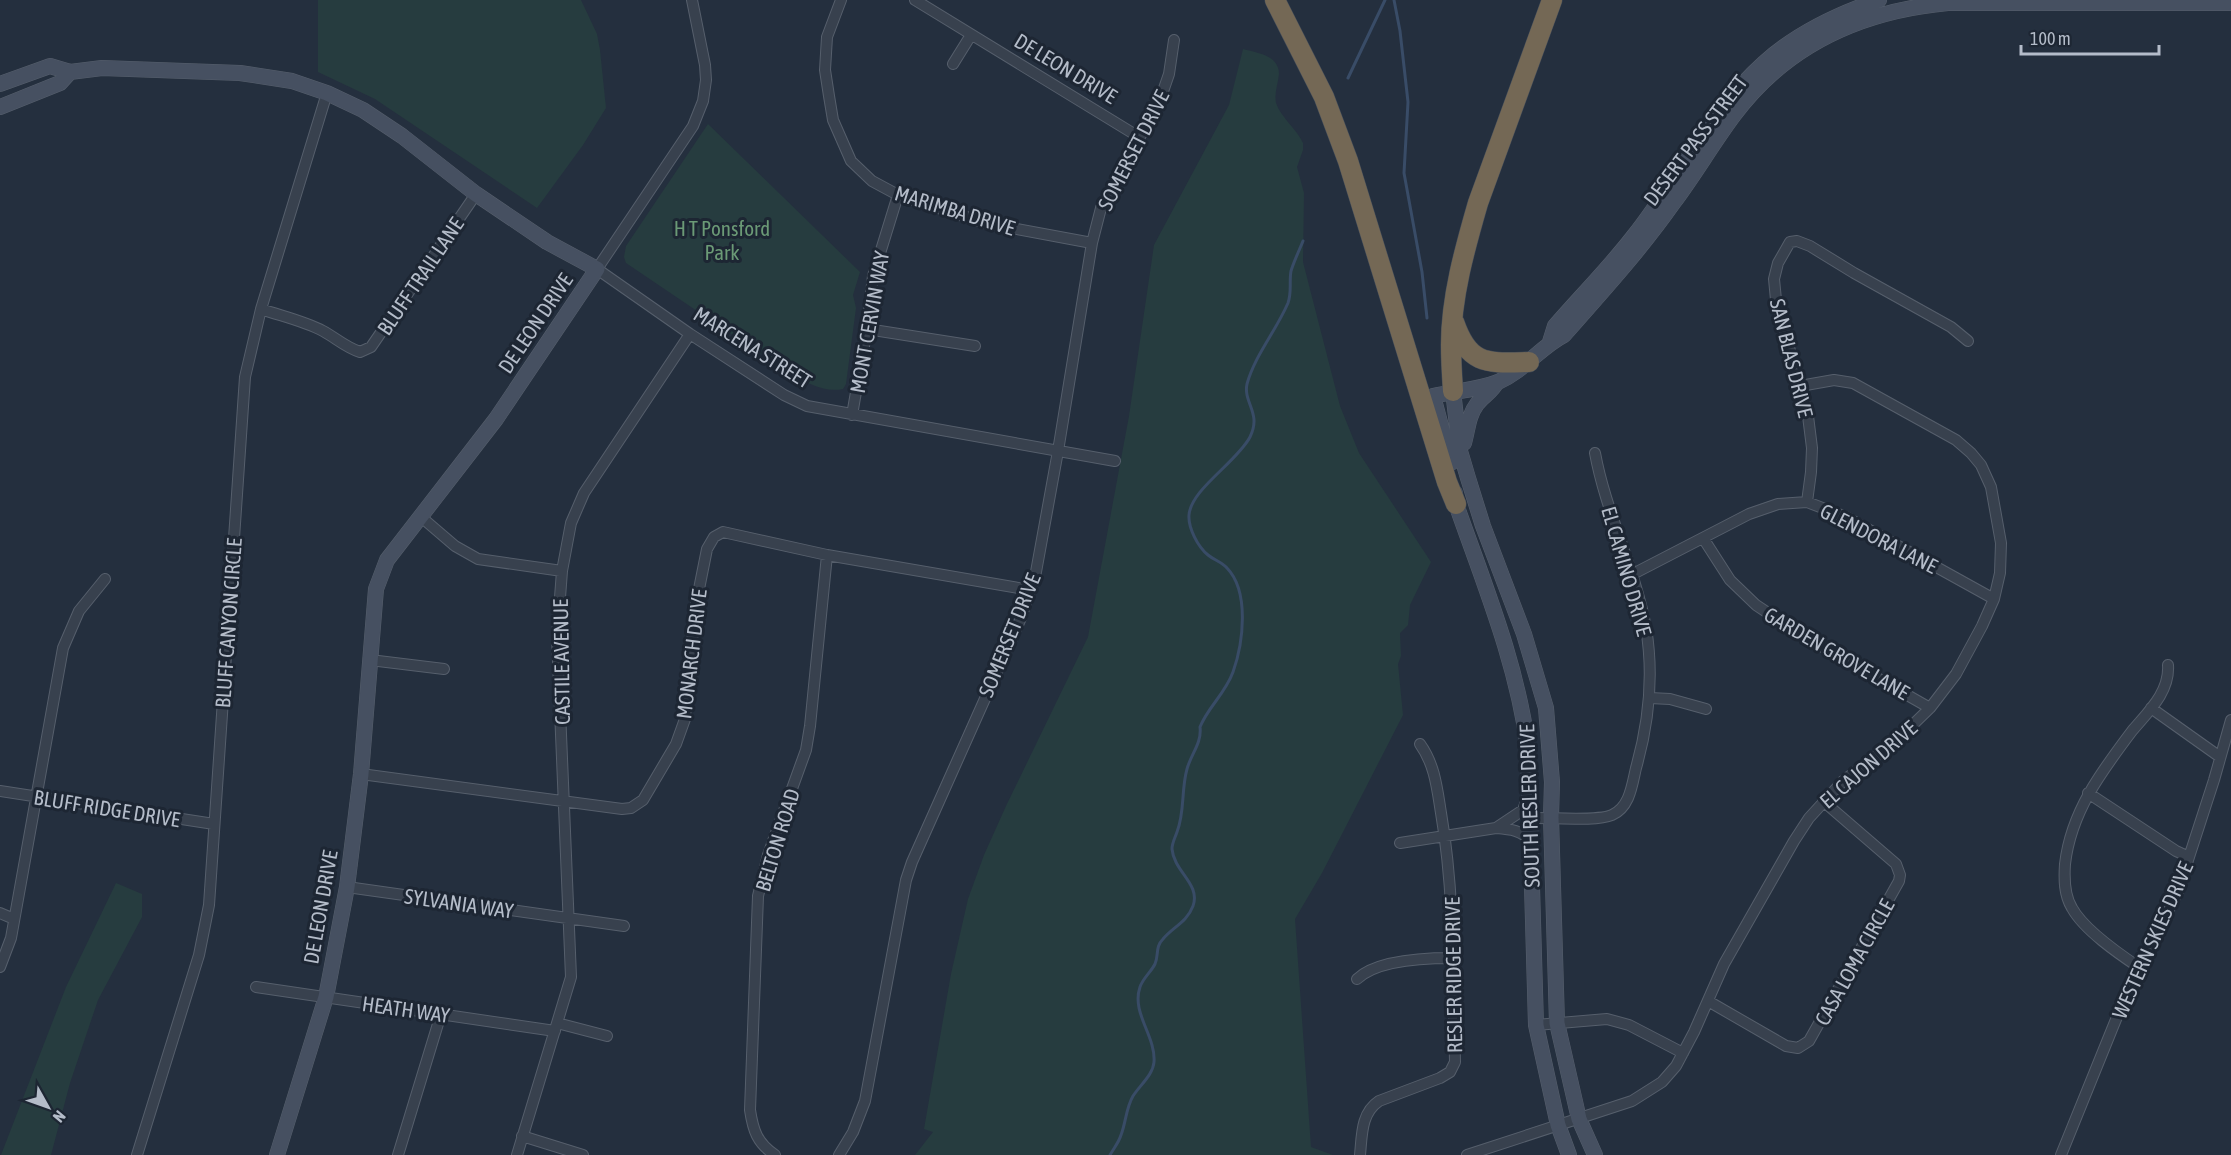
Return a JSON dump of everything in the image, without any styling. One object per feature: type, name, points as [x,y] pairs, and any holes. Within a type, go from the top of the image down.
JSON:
[{"type":"highway","points":[[1275,0],[1324,97],[1348,161],[1447,482],[1456,504]]},
{"type":"highway","points":[[1453,391],[1451,343],[1461,267],[1478,203],[1552,0]]},
{"type":"highway","points":[[1368,228],[1389,257],[1402,289],[1433,396]]},
{"type":"highway","points":[[1453,318],[1461,340],[1470,352],[1480,359],[1497,363],[1529,362]]},
{"type":"street","name":"DE LEON DRIVE","points":[[277,1155],[326,997],[347,887],[361,774],[376,589],[380,576],[387,560],[496,419],[693,126],[703,101],[705,65],[692,0]]},
{"type":"street","name":"MARIMBA DRIVE","points":[[841,0],[826,37],[825,57],[833,120],[851,161],[872,181],[898,195],[985,223],[1092,243]]},
{"type":"street","name":"DE LEON DRIVE","points":[[915,0],[1139,137]]},
{"type":"street","name":"DESERT PASS STREET","points":[[1433,396],[1498,382],[1529,362],[1550,342],[1564,336],[1639,250],[1670,197],[1734,115],[1774,73],[1799,53],[1832,33],[1861,20],[1885,4],[1915,6],[1948,3],[2231,3]]},
{"type":"street","points":[[953,64],[971,35]]},
{"type":"street","name":"SOMERSET DRIVE","points":[[839,1155],[857,1124],[865,1101],[906,880],[912,861],[1021,618],[1036,572],[1092,243],[1104,200],[1160,100],[1167,83],[1174,40]]},
{"type":"street","points":[[0,84],[50,66],[70,72],[60,83],[0,107]]},
{"type":"street","name":"MARCENA STREET","points":[[70,72],[102,68],[240,73],[292,81],[327,93],[363,110],[402,136],[476,194],[547,242],[597,269],[690,334],[807,406],[1115,461]]},
{"type":"street","name":"BLUFF CANYON CIRCLE","points":[[137,1155],[199,955],[209,905],[245,377],[261,309],[327,93]]},
{"type":"street","name":"BLUFF TRAIL LANE","points":[[261,309],[315,328],[346,348],[360,352],[371,348],[476,194]]},
{"type":"street","name":"MONT CERVIN WAY","points":[[852,415],[867,329],[873,276],[898,195]]},
{"type":"street","name":"SAN BLAS DRIVE","points":[[1807,502],[1812,448],[1808,416],[1776,300],[1774,279],[1778,263],[1788,245],[1793,241],[1810,246],[1951,327],[1968,341]]},
{"type":"street","points":[[867,329],[975,346]]},
{"type":"street","name":"CASTILE AVENUE","points":[[517,1155],[571,977],[557,637],[562,571],[571,523],[584,493],[690,334]]},
{"type":"street","name":"EL CAJON DRIVE","points":[[1467,1155],[1497,1151],[1558,1125],[1632,1101],[1644,1095],[1668,1076],[1683,1053],[1724,964],[1794,841],[1823,801],[1860,766],[1902,736],[1930,708],[1956,674],[1994,599],[2002,560],[2001,543],[1991,488],[1982,465],[1956,440],[1853,383],[1834,380],[1800,386]]},
{"type":"street","points":[[1460,451],[1469,417],[1477,404],[1492,391],[1498,382]]},
{"type":"street","name":"SOUTH RESLER DRIVE","points":[[1453,391],[1460,451],[1483,526],[1524,634],[1539,681],[1550,746],[1557,1023],[1580,1119],[1595,1155]]},
{"type":"street","name":"SOUTH RESLER DRIVE","points":[[1433,396],[1454,478],[1456,504],[1512,665],[1521,698],[1528,748],[1536,1025],[1558,1125],[1569,1155]]},
{"type":"street","name":"EL CAMINO DRIVE","points":[[1530,818],[1603,817],[1618,812],[1629,794],[1644,740],[1650,698],[1646,628],[1599,478],[1595,453]]},
{"type":"street","name":"GLENDORA LANE","points":[[1631,575],[1749,513],[1768,506],[1807,502],[1846,517],[1994,599]]},
{"type":"street","points":[[420,516],[455,546],[478,558],[562,571]]},
{"type":"street","name":"MONARCH DRIVE","points":[[361,774],[622,809],[631,808],[643,800],[676,744],[685,719],[695,609],[707,549],[714,537],[723,532],[732,532],[827,555],[1030,590]]},
{"type":"street","name":"GARDEN GROVE LANE","points":[[1702,538],[1730,580],[1756,605],[1798,633],[1930,708]]},
{"type":"street","name":"BELTON ROAD","points":[[775,1155],[764,1147],[752,1129],[750,1110],[758,896],[768,855],[806,750],[827,555]]},
{"type":"street","points":[[0,967],[11,938],[63,648],[79,610],[105,579]]},
{"type":"street","points":[[370,660],[444,669]]},
{"type":"street","points":[[2140,968],[2082,922],[2067,898],[2064,879],[2074,820],[2088,793],[2167,686],[2168,665]]},
{"type":"street","points":[[1650,698],[1670,699],[1706,709]]},
{"type":"street","points":[[2151,708],[2220,757]]},
{"type":"street","name":"WESTERN SKIES DRIVE","points":[[2061,1155],[2121,1007],[2172,903],[2190,857],[2231,720]]},
{"type":"street","name":"RESLER RIDGE DRIVE","points":[[1360,1155],[1365,1114],[1370,1106],[1440,1078],[1450,1072],[1455,1062],[1452,894],[1434,769],[1420,744]]},
{"type":"street","name":"BLUFF RIDGE DRIVE","points":[[0,791],[214,824]]},
{"type":"street","points":[[1496,828],[1523,810],[1529,792]]},
{"type":"street","points":[[2088,793],[2190,857]]},
{"type":"street","name":"CASA LOMA CIRCLE","points":[[1708,1001],[1786,1046],[1798,1048],[1809,1041],[1899,881],[1900,875],[1892,860],[1823,801]]},
{"type":"street","points":[[1400,843],[1496,828],[1522,833],[1531,842]]},
{"type":"street","name":"SYLVANIA WAY","points":[[347,887],[624,926]]},
{"type":"street","points":[[0,913],[14,919]]},
{"type":"street","points":[[1357,979],[1372,969],[1410,960],[1452,958]]},
{"type":"street","name":"HEATH WAY","points":[[256,987],[441,1014],[556,1027]]},
{"type":"street","points":[[398,1155],[441,1014]]},
{"type":"street","points":[[1536,1025],[1597,1018],[1617,1020],[1683,1053]]},
{"type":"street","points":[[556,1027],[607,1036]]},
{"type":"street","points":[[522,1136],[583,1155]]},
{"type":"green space","points":[[318,0],[581,0],[597,34],[606,108],[583,145],[537,208],[375,99],[318,72]]},
{"type":"green space","points":[[1243,49],[1266,56],[1275,63],[1279,74],[1276,103],[1281,114],[1303,143],[1297,167],[1304,193],[1303,262],[1340,406],[1359,453],[1431,562],[1410,605],[1408,625],[1400,633],[1401,656],[1398,664],[1403,715],[1322,873],[1295,919],[1311,1147],[1333,1155],[915,1155],[933,1132],[924,1129],[951,974],[968,899],[984,855],[1006,806],[1088,637],[1129,416],[1154,245],[1229,105]]},
{"type":"green space","name":"H T Ponsford Park","points":[[708,124],[860,272],[853,295],[856,308],[846,384],[843,389],[822,388],[789,373],[626,263],[624,257],[626,246]]},
{"type":"green space","points":[[116,883],[142,894],[142,917],[98,1000],[70,1083],[51,1155],[1,1155],[66,987]]},
{"type":"waterway","points":[[1348,78],[1385,0]]},
{"type":"waterway","points":[[1394,0],[1408,102],[1404,173],[1422,272],[1427,318]]},
{"type":"waterway","points":[[1110,1155],[1120,1138],[1131,1101],[1153,1067],[1154,1052],[1139,1006],[1140,987],[1155,964],[1161,942],[1184,920],[1193,906],[1193,891],[1177,865],[1172,845],[1181,817],[1187,769],[1198,743],[1200,727],[1230,680],[1237,660],[1242,633],[1242,604],[1234,578],[1225,566],[1208,555],[1201,547],[1194,537],[1189,515],[1198,495],[1250,437],[1254,421],[1247,397],[1247,384],[1255,363],[1288,303],[1291,271],[1303,241]]}]
